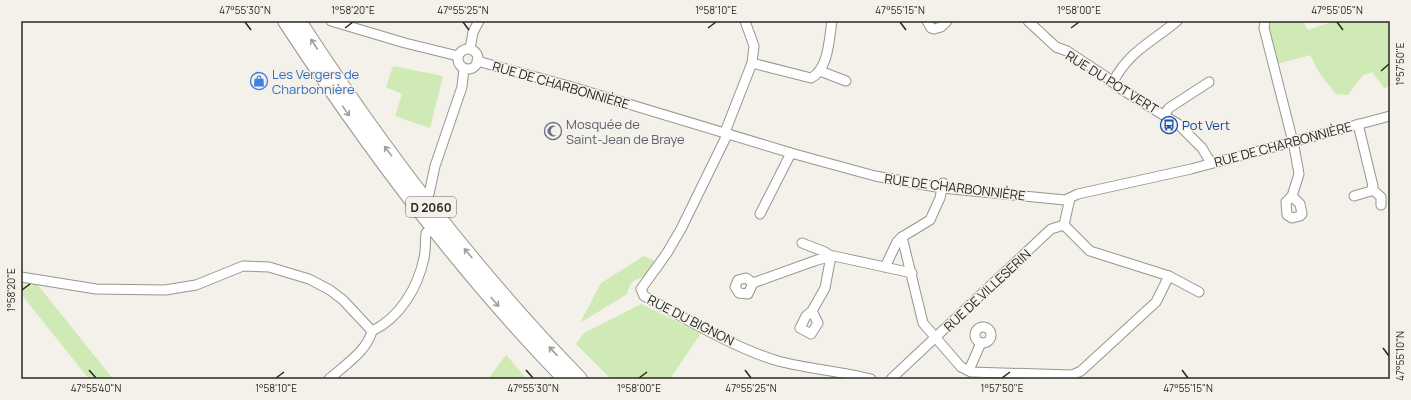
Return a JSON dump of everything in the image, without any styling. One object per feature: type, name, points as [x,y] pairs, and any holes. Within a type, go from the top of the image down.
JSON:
[{"type":"highway","name":"D 2060","points":[[285,21],[324,80],[412,202],[498,306],[565,379]]},
{"type":"highway","name":"D 2060","points":[[299,21],[368,124],[451,233],[527,322],[580,379]]},
{"type":"street","points":[[331,21],[405,43],[458,56]]},
{"type":"street","points":[[429,194],[435,166],[462,87],[464,68],[458,62],[458,56],[461,51],[470,49],[473,32],[479,21]]},
{"type":"street","points":[[727,133],[752,63],[754,46],[745,21]]},
{"type":"street","points":[[752,63],[811,78],[820,71],[824,62],[832,21]]},
{"type":"street","points":[[927,21],[931,28],[934,29],[941,27],[947,21]]},
{"type":"street","name":"RUE DU POT VERT","points":[[1028,21],[1056,47],[1067,51],[1178,124],[1202,148],[1211,163]]},
{"type":"street","points":[[1113,82],[1120,70],[1136,50],[1177,21]]},
{"type":"street","points":[[1265,21],[1264,28],[1293,141],[1299,174],[1292,196]]},
{"type":"street","name":"RUE DE CHARBONNIÈRE","points":[[470,49],[475,52],[477,61]]},
{"type":"street","name":"RUE DE CHARBONNIÈRE","points":[[464,68],[471,68],[477,61]]},
{"type":"street","name":"RUE DE CHARBONNIÈRE","points":[[477,61],[572,87],[791,153],[875,176],[1065,200],[1078,194],[1211,163],[1390,116]]},
{"type":"street","points":[[820,71],[846,81]]},
{"type":"street","points":[[1164,115],[1169,108],[1209,82]]},
{"type":"street","points":[[1358,124],[1373,186],[1372,189]]},
{"type":"street","name":"RUE DU BIGNON","points":[[727,133],[681,230],[667,254],[641,289],[642,293],[644,296],[657,303],[756,352],[779,361],[871,379]]},
{"type":"street","points":[[760,214],[791,153]]},
{"type":"street","points":[[885,267],[897,242],[902,237],[930,220],[940,198],[943,185]]},
{"type":"street","points":[[1354,196],[1371,191],[1372,189]]},
{"type":"street","points":[[1372,189],[1381,197],[1381,205]]},
{"type":"street","points":[[1070,198],[1064,225],[1087,248],[1094,253],[1169,276],[1199,292]]},
{"type":"street","name":"RUE DE VILLESERIN","points":[[891,379],[1051,229],[1064,225]]},
{"type":"street","points":[[372,330],[385,325],[399,312],[416,284],[424,257],[426,233]]},
{"type":"street","points":[[902,237],[923,323],[961,367],[970,374],[1082,375],[1156,302],[1169,276]]},
{"type":"street","points":[[802,243],[831,256]]},
{"type":"street","points":[[753,283],[831,256],[912,273]]},
{"type":"street","points":[[812,311],[825,288],[831,256]]},
{"type":"street","points":[[21,278],[96,289],[165,290],[196,285],[243,266],[269,267],[309,279],[330,290],[343,300],[372,330]]},
{"type":"street","points":[[329,379],[362,350],[370,340],[372,330]]},
{"type":"street","points":[[970,374],[981,343]]},
{"type":"green space","points":[[1269,21],[1303,21],[1308,30],[1334,21],[1390,21],[1390,86],[1384,88],[1372,72],[1363,75],[1348,95],[1336,94],[1320,74],[1310,55],[1277,64],[1268,29]]},
{"type":"green space","points":[[393,66],[443,76],[430,128],[395,116],[402,94],[386,87]]},
{"type":"green space","points":[[644,256],[655,261],[649,273],[634,281],[631,284],[627,294],[580,323],[601,283]]},
{"type":"green space","points":[[37,284],[113,379],[89,379],[21,294],[21,285]]},
{"type":"green space","points":[[641,304],[701,333],[670,379],[611,379],[576,344],[584,333]]},
{"type":"green space","points":[[506,355],[525,377],[527,379],[488,379]]},
{"type":"place","name":"Les Vergers de Charbonnière","points":[[259,81]]},
{"type":"place","name":"Pot Vert","points":[[1169,125]]},
{"type":"place","name":"Mosquée de Saint-Jean de Braye","points":[[553,131]]}]
